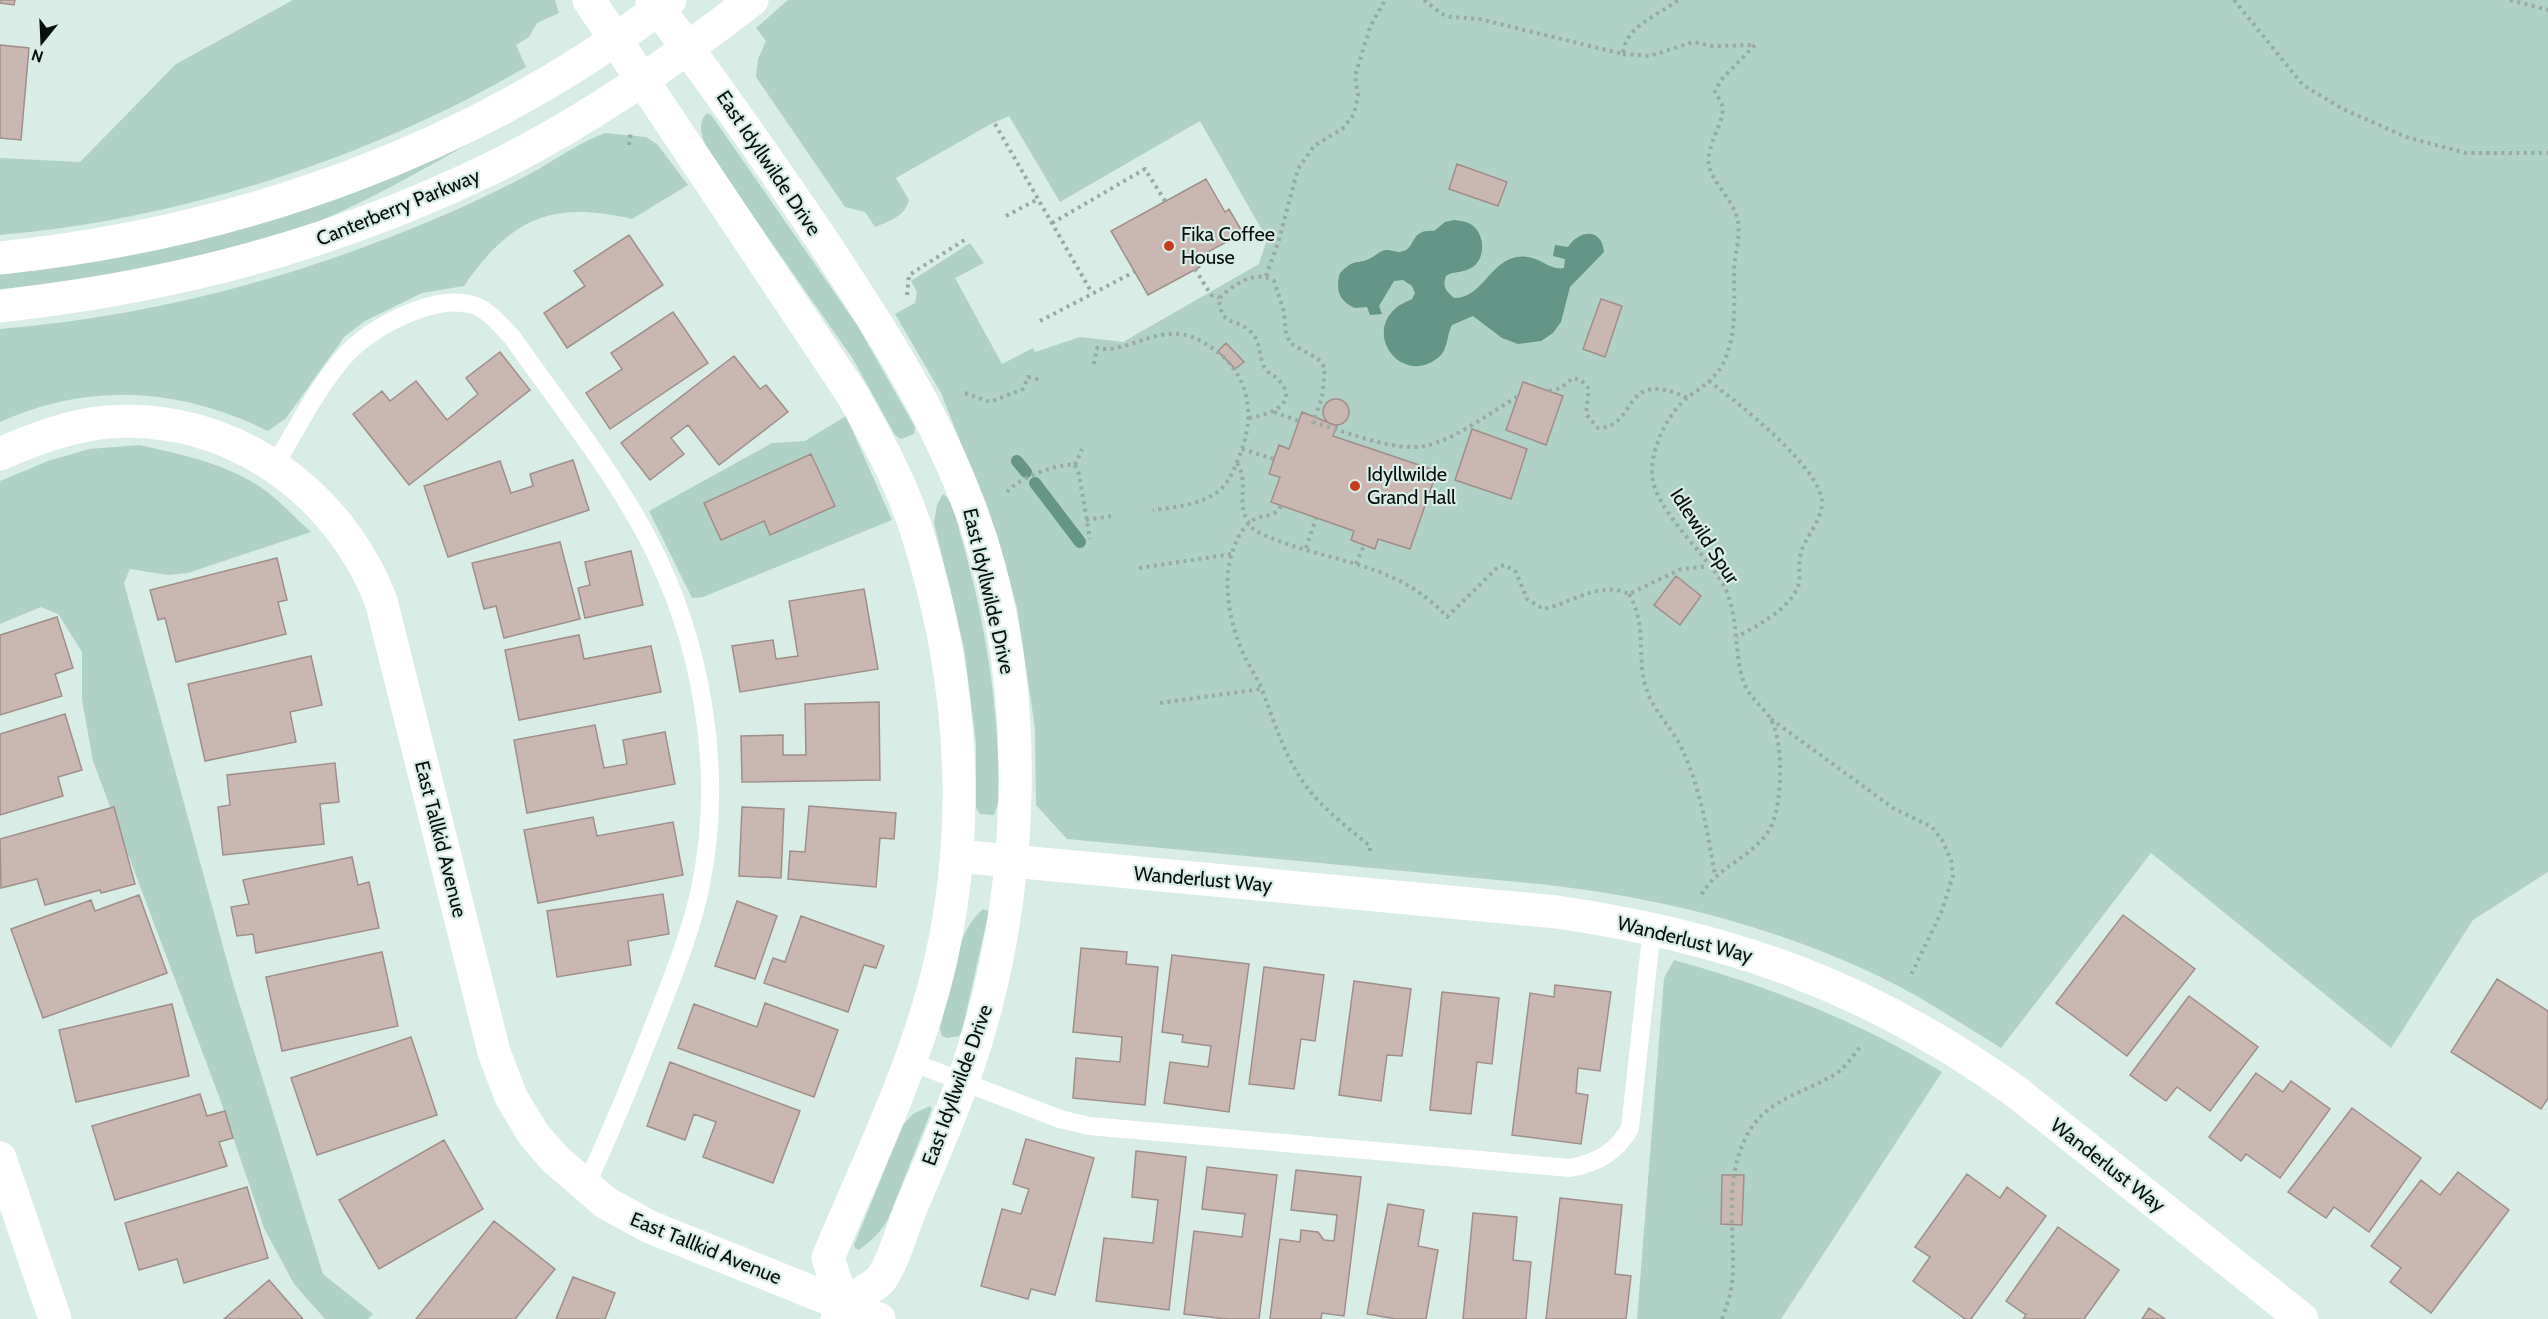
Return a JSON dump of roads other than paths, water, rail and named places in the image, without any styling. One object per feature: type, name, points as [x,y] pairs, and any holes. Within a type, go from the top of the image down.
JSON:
[{"type":"street","points":[[589,0],[835,366],[879,445],[908,507],[936,597],[953,691],[957,736],[960,819],[948,926],[925,1017],[828,1258],[840,1311]]},
{"type":"street","name":"Canterberry Parkway","points":[[0,306],[144,286],[240,264],[388,214],[490,169],[560,131],[688,48],[752,0]]},
{"type":"street","points":[[0,258],[141,237],[233,215],[304,194],[442,139],[545,84],[614,39],[660,3]]},
{"type":"street","name":"East Idyllwilde Drive","points":[[660,3],[688,48],[735,111],[885,337],[926,409],[966,498],[994,593],[1011,679],[1014,737],[1012,861],[996,972],[963,1082],[882,1279],[840,1311]]},
{"type":"street","name":"East Tallkid Avenue","points":[[0,454],[55,433],[92,424],[130,421],[164,423],[215,436],[274,466],[327,511],[354,547],[374,582],[381,601],[504,1083],[534,1135],[585,1187],[626,1215],[840,1311],[879,1319]]},
{"type":"street","name":"Wanderlust Way","points":[[957,856],[1557,912],[1652,928],[1733,948],[1795,970],[1889,1012],[1950,1046],[2015,1091],[2302,1319]]},
{"type":"street","points":[[0,1158],[55,1319]]},
{"type":"lane","points":[[274,466],[333,370],[351,348],[385,326],[432,305],[453,303],[473,305],[492,317],[512,337],[629,507],[660,566],[679,613],[701,691],[709,763],[706,849],[701,883],[684,945],[615,1121],[585,1187]]},
{"type":"lane","points":[[909,1061],[1060,1119],[1089,1126],[1557,1168],[1586,1165],[1616,1148],[1630,1128],[1652,928]]},
{"type":"waterway","points":[[1017,461],[1026,472]]},
{"type":"waterway","points":[[1035,483],[1080,542]]},
{"type":"place","name":"Fika Coffee House","points":[[1169,246]]},
{"type":"place","name":"Idyllwilde Grand Hall","points":[[1355,486]]}]
